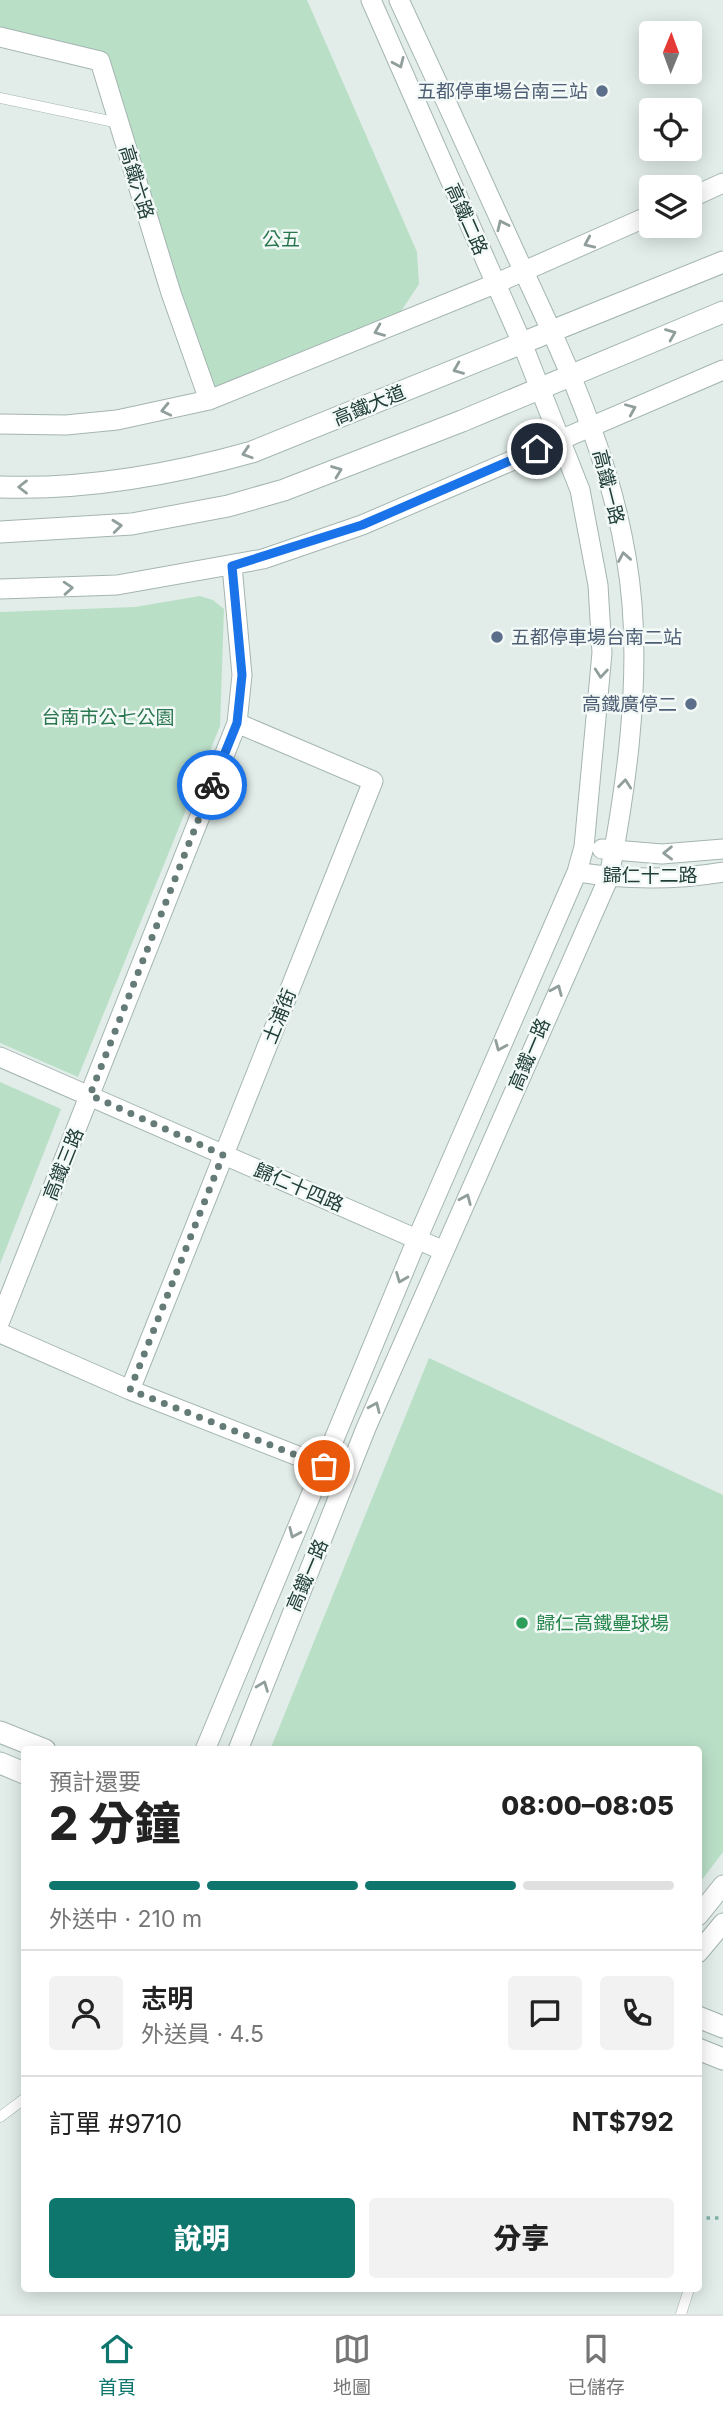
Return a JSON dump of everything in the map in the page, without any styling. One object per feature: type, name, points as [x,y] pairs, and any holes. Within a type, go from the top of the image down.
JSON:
[{"type":"street","name":"高鐵二路","points":[[371,0],[522,343],[561,439]]},
{"type":"street","name":"高鐵二路","points":[[399,0],[552,331]]},
{"type":"street","name":"高鐵六路","points":[[0,37],[100,61],[171,293],[209,400]]},
{"type":"street","points":[[702,193],[723,183]]},
{"type":"street","points":[[0,424],[66,425],[117,420],[209,400],[496,284],[639,220]]},
{"type":"street","name":"高鐵大道","points":[[0,487],[87,485],[199,467],[252,452],[723,262]]},
{"type":"street","points":[[0,532],[132,524],[228,506],[334,472],[723,312]]},
{"type":"street","name":"高鐵一路","points":[[240,1746],[366,1428],[608,877],[614,851],[625,790],[633,678],[632,603],[610,480],[592,425],[552,331]]},
{"type":"street","points":[[0,589],[117,585],[232,566],[362,525],[723,370]]},
{"type":"street","name":"高鐵一路","points":[[207,1746],[418,1237],[577,872],[584,847],[602,653],[598,585],[591,538],[580,490],[561,439]]},
{"type":"street","name":"高鐵三路","points":[[0,1321],[237,723],[242,675],[232,566]]},
{"type":"street","name":"土浦街","points":[[130,1390],[373,781],[237,723]]},
{"type":"street","name":"歸仁十二路","points":[[584,847],[662,854],[723,849]]},
{"type":"street","name":"歸仁十二路","points":[[577,872],[608,877],[665,878],[723,872]]},
{"type":"street","name":"歸仁十四路","points":[[0,1057],[418,1237],[444,1251]]},
{"type":"street","points":[[0,1333],[130,1390],[349,1476]]},
{"type":"street","points":[[0,1732],[35,1746]]},
{"type":"street","points":[[0,1763],[21,1772]]},
{"type":"street","points":[[702,1911],[723,1885]]},
{"type":"street","points":[[702,1949],[723,1923]]},
{"type":"street","points":[[702,2019],[723,2027]]},
{"type":"street","points":[[702,2051],[723,2059]]},
{"type":"lane","points":[[0,98],[119,124]]},
{"type":"lane","points":[[0,2117],[21,2101]]},
{"type":"lane","points":[[681,2314],[688,2292]]},
{"type":"path","points":[[702,2218],[723,2218]]},
{"type":"green space","name":"公五","points":[[0,0],[307,0],[417,252],[419,284],[392,325],[206,395],[94,53],[0,27]]},
{"type":"green space","name":"台南市公七公園","points":[[200,596],[213,600],[224,609],[220,726],[78,1077],[0,1043],[0,612],[135,607]]},
{"type":"green space","points":[[0,1082],[61,1109],[0,1264]]},
{"type":"green space","name":"歸仁高鐵壘球場","points":[[429,1358],[723,1495],[723,1852],[702,1880],[702,1746],[272,1746]]},
{"type":"way so far","points":[[212,785],[90,1095],[223,1155],[130,1390],[324,1466]]},
{"type":"place","name":"五都停車場台南三站","points":[[602,91]]},
{"type":"place","name":"五都停車場台南二站","points":[[497,637]]},
{"type":"place","name":"高鐵廣停二","points":[[691,704]]},
{"type":"place","name":"歸仁高鐵壘球場","points":[[522,1623]]},
{"type":"route","points":[[212,785],[237,723],[242,675],[232,566],[326,539],[537,449]]}]
